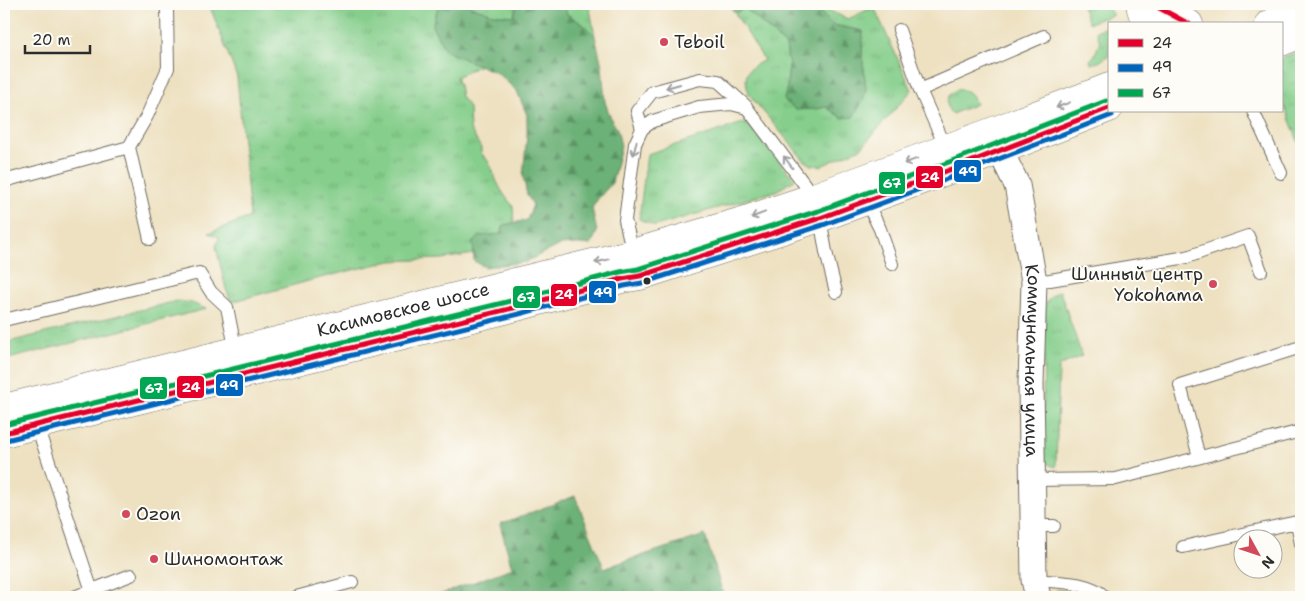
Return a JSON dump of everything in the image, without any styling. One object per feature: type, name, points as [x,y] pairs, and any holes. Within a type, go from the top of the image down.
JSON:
[{"type":"main road","points":[[1274,22],[1301,11]]},
{"type":"main road","points":[[1152,14],[1182,22]]},
{"type":"main road","points":[[1282,42],[1301,34]]},
{"type":"main road","name":"Касимовское шоссе","points":[[817,207],[866,201],[1108,92]]},
{"type":"main road","name":"Касимовское шоссе","points":[[4,433],[23,412],[236,352],[636,265],[817,207],[946,148],[995,142]]},
{"type":"main road","name":"Касимовское шоссе","points":[[23,412],[517,307],[622,279],[636,265]]},
{"type":"street","name":"Коммунальная улица","points":[[995,142],[1017,185],[1034,281],[1031,384],[1032,480],[1044,526],[1036,589]]},
{"type":"lane","points":[[150,240],[129,147],[146,116],[168,68],[167,10],[164,4]]},
{"type":"lane","points":[[898,30],[920,90],[946,148]]},
{"type":"lane","points":[[920,90],[1044,36]]},
{"type":"lane","points":[[642,129],[637,111],[652,92],[700,79],[718,81],[747,108],[817,207],[836,292]]},
{"type":"lane","points":[[636,265],[625,220],[635,144],[642,129],[653,121],[699,107],[731,104],[747,108]]},
{"type":"lane","points":[[1253,112],[1281,173]]},
{"type":"lane","points":[[4,181],[129,147]]},
{"type":"lane","points":[[866,201],[880,228],[892,264]]},
{"type":"lane","points":[[1034,281],[1187,257],[1248,236],[1261,271]]},
{"type":"lane","points":[[4,320],[199,272],[212,292],[227,307],[236,352]]},
{"type":"lane","points":[[1199,457],[1180,385],[1301,347]]},
{"type":"lane","points":[[23,412],[93,594]]},
{"type":"lane","points":[[1032,480],[1116,479],[1301,431]]},
{"type":"lane","points":[[1183,546],[1296,522],[1301,544]]},
{"type":"lane","points":[[74,597],[93,594],[131,575]]},
{"type":"lane","points":[[296,597],[352,582]]},
{"type":"lane","points":[[1036,589],[1071,583],[1089,587],[1105,597]]},
{"type":"green space","points":[[209,4],[439,4],[432,26],[446,51],[480,65],[456,77],[461,97],[469,108],[470,129],[481,148],[481,153],[489,163],[500,189],[513,206],[514,223],[504,225],[501,234],[473,242],[474,254],[442,259],[390,261],[231,302],[216,247],[219,237],[209,233],[250,217],[237,77]]},
{"type":"green space","points":[[439,4],[465,4],[493,14],[513,16],[518,4],[563,4],[567,14],[584,25],[595,36],[602,66],[605,102],[617,129],[621,146],[612,183],[592,208],[597,232],[591,245],[559,245],[526,262],[485,267],[474,261],[473,242],[480,236],[501,234],[504,225],[527,220],[533,205],[527,195],[523,176],[527,115],[517,91],[497,73],[446,51],[432,26]]},
{"type":"green space","points":[[465,4],[518,4],[513,16],[493,14]]},
{"type":"green space","points":[[563,4],[589,4],[595,36],[584,25],[567,14]]},
{"type":"green space","points":[[728,4],[806,4],[821,13],[833,25],[863,31],[862,54],[866,89],[863,101],[853,117],[842,118],[826,107],[796,110],[784,100],[789,65],[786,46],[745,8],[735,13]]},
{"type":"green space","points":[[806,4],[814,4],[848,19],[874,7],[912,90],[861,148],[821,166],[812,165],[804,160],[751,97],[746,83],[748,72],[764,60],[735,13],[745,8],[786,46],[789,65],[785,100],[816,109],[826,107],[842,118],[866,89],[862,54],[863,31],[833,25],[821,13]]},
{"type":"green space","points":[[1081,4],[1105,4],[1113,15],[1089,23]]},
{"type":"green space","points":[[1108,26],[1108,56],[1099,62],[1091,64],[1090,60],[1094,56],[1100,42],[1096,31]]},
{"type":"green space","points":[[1301,51],[1301,149],[1282,100],[1282,58]]},
{"type":"green space","points":[[956,90],[964,90],[969,93],[976,104],[952,114],[949,111],[947,101]]},
{"type":"green space","points":[[743,123],[749,126],[795,180],[776,191],[655,226],[639,219],[647,154]]},
{"type":"green space","points":[[1060,291],[1082,356],[1059,366],[1056,467],[1047,463],[1042,453],[1045,308],[1050,298]]},
{"type":"green space","points":[[177,301],[192,303],[206,309],[4,360],[4,343]]},
{"type":"green space","points":[[575,496],[604,568],[705,535],[724,597],[440,597],[439,595],[512,568],[500,524]]},
{"type":"green space","points":[[1057,590],[1073,591],[1074,597],[1051,597]]},
{"type":"transit line","name":"24","points":[[1152,4],[1185,22]]},
{"type":"transit line","name":"67","points":[[4,425],[638,269],[818,211],[1106,101]]},
{"type":"transit line","name":"24","points":[[4,433],[640,276],[820,218],[1108,108]]},
{"type":"transit line","name":"49","points":[[6,440],[642,283],[823,225],[1112,115]]},
{"type":"place","name":"Teboil","points":[[664,42]]},
{"type":"place","name":"Шинный центр Yokohama","points":[[1213,284]]},
{"type":"place","name":"Ozon","points":[[126,514]]},
{"type":"place","name":"Шиномонтаж","points":[[154,559]]}]
